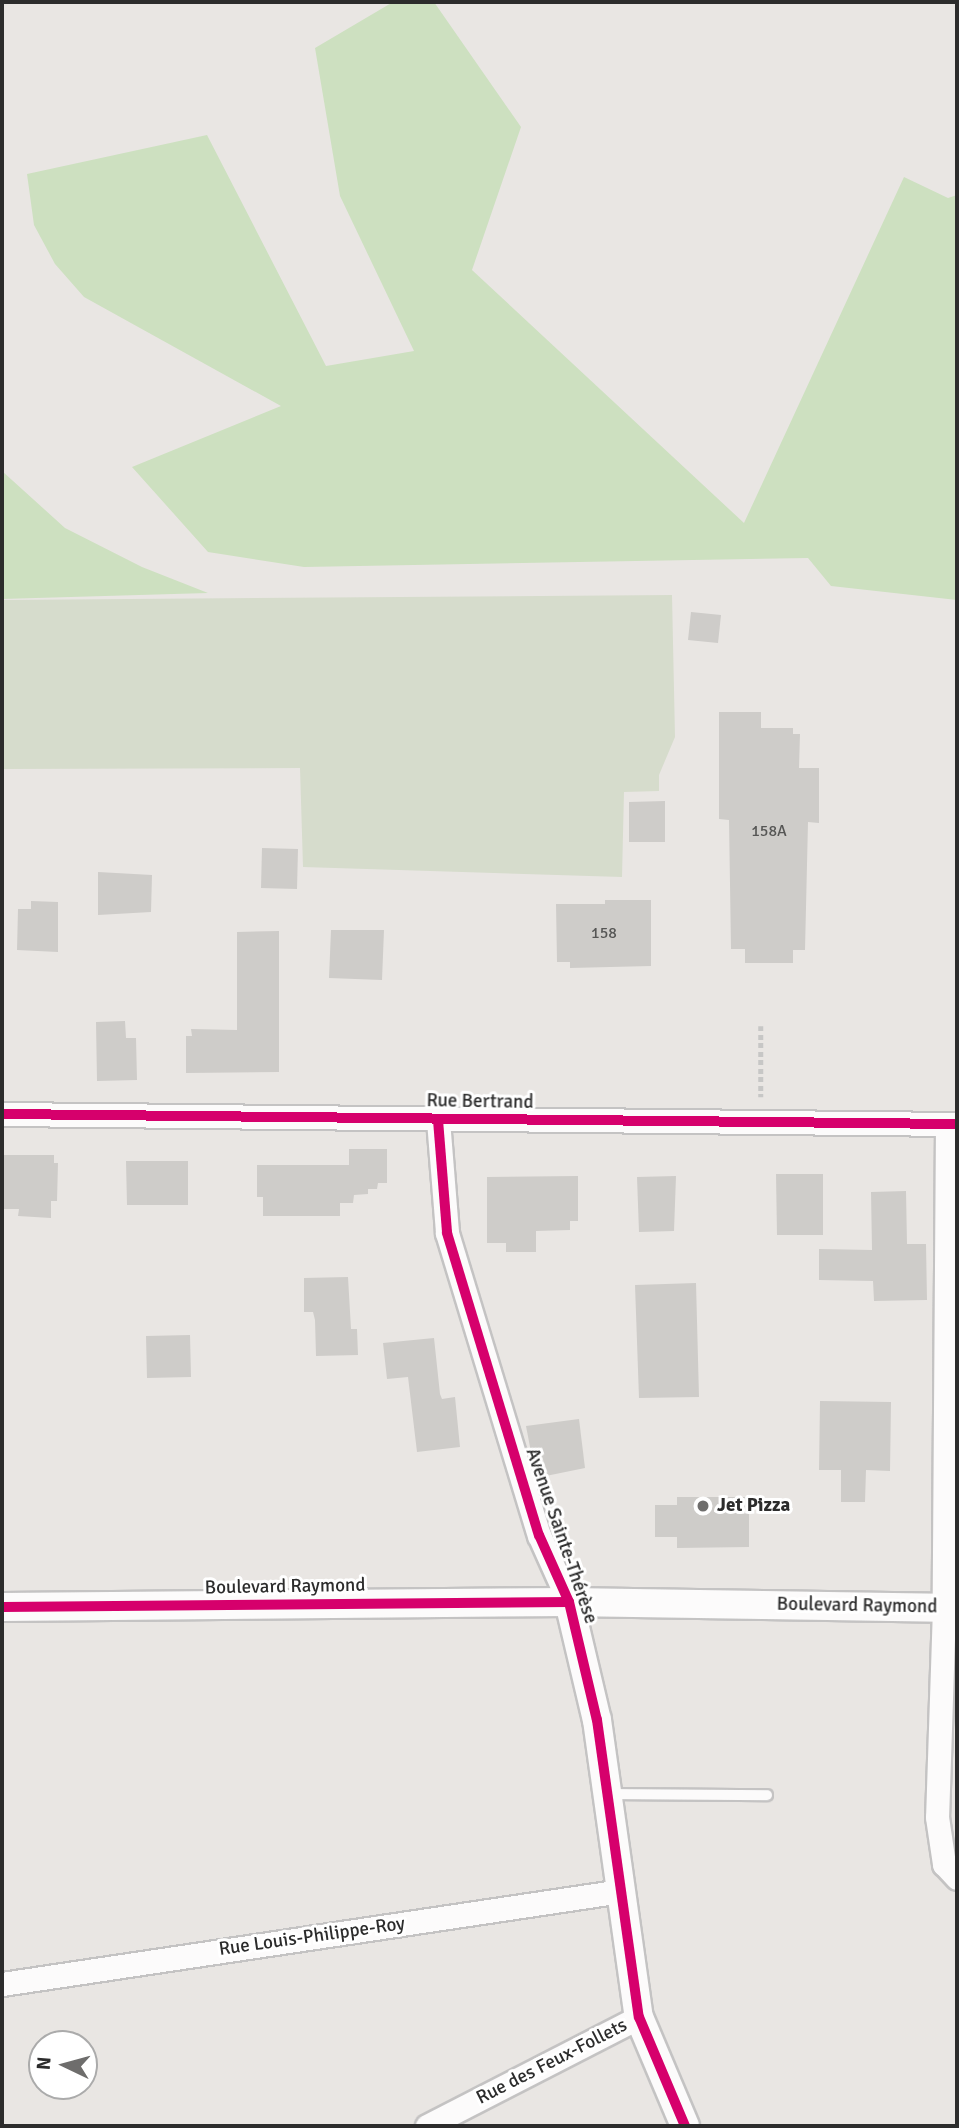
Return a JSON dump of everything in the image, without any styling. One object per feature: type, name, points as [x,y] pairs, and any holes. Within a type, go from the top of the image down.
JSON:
[{"type":"street","name":"Rue Bertrand","points":[[2,1114],[952,1124]]},
{"type":"street","name":"Avenue Sainte-Thérèse","points":[[438,1120],[447,1233],[539,1535],[569,1602],[597,1720],[639,2017],[685,2126]]},
{"type":"street","points":[[952,1124],[951,1608],[937,1817],[944,1864],[957,1878]]},
{"type":"street","name":"Boulevard Raymond","points":[[2,1607],[569,1602],[951,1608]]},
{"type":"street","name":"Rue Louis-Philippe-Roy","points":[[2,1984],[621,1891]]},
{"type":"street","name":"Rue des Feux-Follets","points":[[427,2126],[639,2017]]},
{"type":"lane","points":[[607,1794],[767,1795]]},
{"type":"path","points":[[761,1026],[761,1122]]},
{"type":"green space","points":[[393,2],[434,2],[521,127],[472,270],[744,523],[904,177],[948,198],[957,195],[957,600],[831,586],[808,558],[304,567],[208,552],[132,467],[281,406],[84,297],[55,264],[34,225],[27,174],[207,135],[326,366],[414,351],[340,196],[315,48]]},
{"type":"green space","points":[[2,471],[65,528],[142,567],[208,593],[2,599]]},
{"type":"green space","points":[[672,595],[675,737],[659,775],[659,791],[624,792],[622,877],[303,867],[300,768],[2,769],[2,600]]},
{"type":"building","points":[[691,612],[721,615],[718,643],[688,640]]},
{"type":"building","points":[[719,712],[761,712],[761,728],[793,728],[793,734],[800,734],[799,768],[819,768],[819,823],[808,822],[805,950],[793,950],[793,963],[745,963],[745,949],[731,949],[729,820],[719,819]]},
{"type":"building","points":[[665,801],[665,842],[629,842],[629,802]]},
{"type":"building","points":[[262,848],[298,849],[297,889],[261,888]]},
{"type":"building","points":[[98,872],[152,875],[151,912],[98,915]]},
{"type":"building","points":[[605,900],[651,900],[651,966],[570,968],[570,962],[557,962],[556,904],[605,904]]},
{"type":"building","points":[[31,901],[58,902],[58,952],[17,950],[18,909],[31,909]]},
{"type":"building","points":[[331,930],[384,930],[382,980],[329,978]]},
{"type":"building","points":[[279,931],[279,1072],[186,1073],[186,1036],[192,1036],[191,1029],[237,1030],[237,932]]},
{"type":"building","points":[[125,1021],[126,1038],[136,1038],[137,1080],[97,1081],[96,1022]]},
{"type":"building","points":[[349,1149],[387,1149],[387,1183],[378,1183],[377,1189],[368,1189],[368,1194],[354,1195],[353,1203],[340,1203],[340,1216],[263,1216],[263,1197],[257,1197],[257,1165],[349,1165]]},
{"type":"building","points":[[2,1155],[54,1155],[54,1163],[58,1163],[57,1201],[51,1201],[51,1218],[18,1216],[19,1209],[2,1209]]},
{"type":"building","points":[[126,1161],[188,1161],[188,1205],[127,1205]]},
{"type":"building","points":[[776,1174],[823,1174],[823,1235],[777,1235]]},
{"type":"building","points":[[578,1176],[578,1221],[570,1221],[570,1230],[536,1231],[536,1252],[506,1252],[506,1243],[487,1243],[487,1177]]},
{"type":"building","points":[[676,1176],[674,1231],[639,1232],[637,1177]]},
{"type":"building","points":[[906,1191],[907,1244],[926,1244],[927,1300],[874,1301],[873,1281],[819,1280],[819,1249],[872,1250],[871,1192]]},
{"type":"building","points":[[348,1277],[351,1329],[357,1329],[358,1355],[316,1356],[313,1312],[304,1312],[304,1278]]},
{"type":"building","points":[[696,1283],[699,1397],[639,1398],[635,1285]]},
{"type":"building","points":[[190,1335],[191,1377],[147,1378],[146,1336]]},
{"type":"building","points":[[434,1338],[440,1394],[442,1399],[455,1397],[460,1447],[417,1452],[408,1377],[387,1379],[383,1343]]},
{"type":"building","points":[[820,1401],[891,1402],[890,1471],[866,1470],[865,1502],[841,1502],[841,1470],[819,1470]]},
{"type":"building","points":[[579,1419],[585,1468],[536,1478],[526,1426]]},
{"type":"building","points":[[677,1497],[749,1497],[749,1547],[677,1548],[677,1537],[655,1537],[655,1505],[677,1505]]},
{"type":"cycle path","points":[[2,1114],[957,1124]]},
{"type":"cycle path","points":[[438,1120],[447,1233],[539,1535],[569,1602],[597,1720],[639,2017],[685,2126]]},
{"type":"cycle path","points":[[2,1607],[569,1602]]},
{"type":"place","name":"Jet Pizza","points":[[703,1506]]}]
